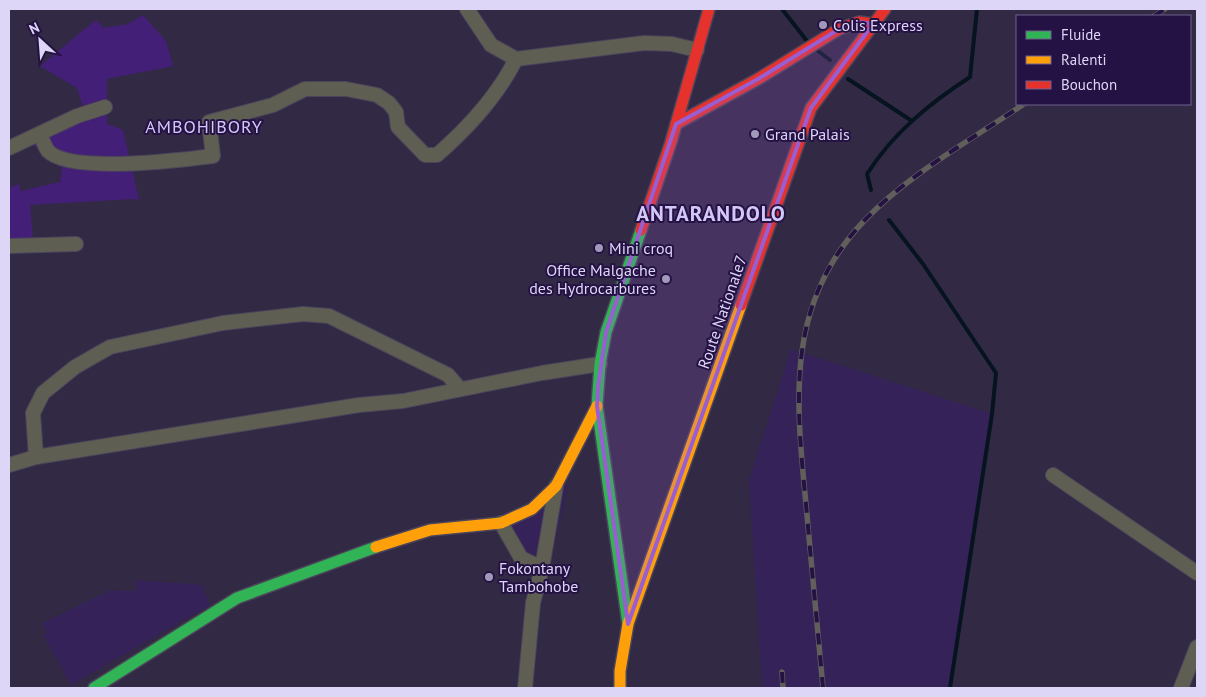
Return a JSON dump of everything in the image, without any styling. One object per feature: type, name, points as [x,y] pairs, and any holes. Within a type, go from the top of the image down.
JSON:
[{"type":"street","points":[[467,9],[491,44],[516,59],[644,43],[672,44],[697,50]]},
{"type":"street","points":[[620,688],[620,670],[628,624],[597,406],[600,364],[606,332],[676,124],[709,9]]},
{"type":"street","name":"Route Nationale7","points":[[628,624],[811,108],[885,9]]},
{"type":"street","points":[[676,124],[758,79],[839,29],[859,22],[873,24]]},
{"type":"street","points":[[40,134],[48,151],[68,162],[153,164],[213,156],[209,122],[273,105],[305,90],[346,89],[377,95],[389,103],[396,112],[398,127],[424,155],[437,154],[474,119],[503,84],[516,59]]},
{"type":"street","points":[[9,148],[77,116],[105,107]]},
{"type":"street","points":[[9,246],[76,244]]},
{"type":"street","points":[[36,457],[33,413],[43,393],[75,367],[110,347],[223,323],[304,314],[329,316],[448,375],[460,389]]},
{"type":"street","points":[[9,465],[36,457],[351,406],[403,401],[542,373],[600,364]]},
{"type":"street","points":[[525,688],[532,603],[542,568],[556,486],[597,406]]},
{"type":"street","points":[[1053,476],[1197,573]]},
{"type":"street","points":[[94,688],[237,598],[430,530],[501,522],[532,509],[556,486]]},
{"type":"street","points":[[501,522],[521,558],[542,568]]},
{"type":"street","points":[[1181,688],[1197,647]]},
{"type":"highlighted area","points":[[859,22],[873,24],[811,108],[628,624],[597,406],[598,387],[606,332],[676,124],[758,79],[839,29]]},
{"type":"shaded area","points":[[143,15],[166,41],[173,66],[107,79],[107,124],[123,130],[139,200],[30,205],[33,241],[9,244],[9,188],[19,184],[21,191],[60,182],[63,160],[26,142],[86,115],[77,88],[40,66],[96,20],[104,28],[128,24]]},
{"type":"shaded area","points":[[791,349],[992,414],[951,688],[762,688],[749,480]]},
{"type":"shaded area","points":[[568,484],[540,610],[533,688],[518,688],[524,610],[535,564],[507,529]]},
{"type":"shaded area","points":[[136,580],[202,585],[210,605],[71,685],[43,635],[47,633],[42,623],[111,590],[135,591]]},
{"type":"waterway","points":[[782,9],[807,41]]},
{"type":"waterway","points":[[871,190],[867,174],[888,145],[927,108],[970,77],[977,9]]},
{"type":"waterway","points":[[818,51],[830,60]]},
{"type":"waterway","points":[[848,79],[912,121]]},
{"type":"waterway","points":[[889,220],[923,264],[996,373],[992,414],[950,688]]},
{"type":"railway","points":[[1156,15],[1165,9]]},
{"type":"railway","points":[[823,688],[800,436],[799,398],[801,361],[807,324],[819,289],[837,255],[863,222],[880,205],[919,174],[1022,105]]},
{"type":"railway","points":[[782,672],[783,688]]},
{"type":"traffic: fast","points":[[628,624],[597,406],[600,364],[606,332],[641,230]]},
{"type":"traffic: fast","points":[[94,688],[237,598],[376,547]]},
{"type":"traffic: slow","points":[[620,688],[620,671],[628,624],[741,305]]},
{"type":"traffic: slow","points":[[376,547],[430,530],[501,523],[532,509],[556,486],[597,406]]},
{"type":"traffic: jam","points":[[641,230],[671,142],[709,9]]},
{"type":"traffic: jam","points":[[741,305],[811,108],[885,9]]},
{"type":"traffic: jam","points":[[676,124],[758,79],[839,29],[859,22],[873,24]]},
{"type":"place","name":"Colis Express","points":[[823,25]]},
{"type":"place","name":"Grand Palais","points":[[755,134]]},
{"type":"place","name":"Mini croq","points":[[599,248]]},
{"type":"place","name":"Office Malgache des Hydrocarbures","points":[[666,279]]},
{"type":"place","name":"Fokontany Tambohobe","points":[[489,577]]},
{"type":"district","name":"AMBOHIBORY","points":[[204,127]]},
{"type":"district","name":"ANTARANDOLO","points":[[711,214]]}]
